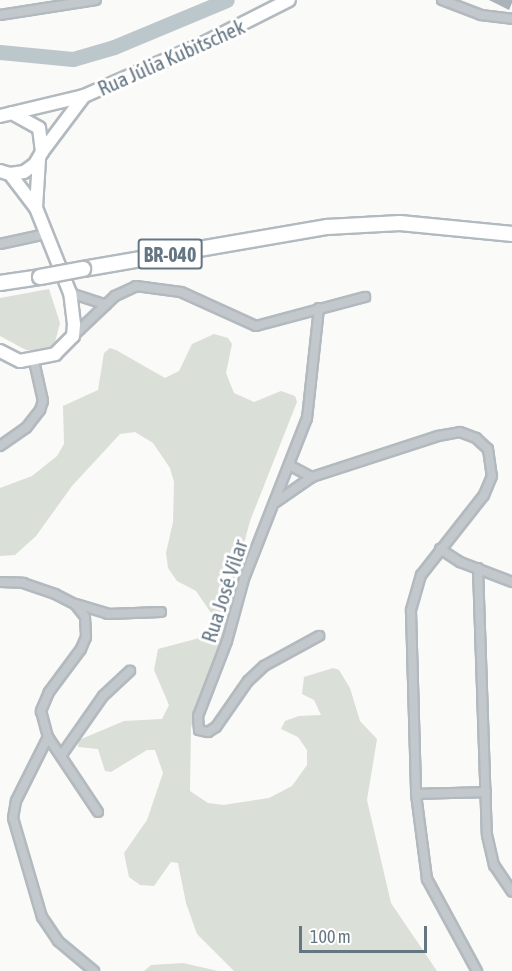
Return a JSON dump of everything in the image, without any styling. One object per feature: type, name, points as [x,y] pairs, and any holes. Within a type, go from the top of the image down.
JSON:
[{"type":"highway","name":"BR-040","points":[[0,283],[337,226],[400,223],[512,234]]},
{"type":"main road","name":"Rua Júlia Kubitschek","points":[[6,115],[84,96],[204,44],[289,0]]},
{"type":"main road","name":"Rua Júlia Kubitschek","points":[[41,155],[84,96]]},
{"type":"main road","points":[[6,115],[26,118],[39,128],[41,155],[36,208]]},
{"type":"main road","points":[[5,173],[30,169],[41,155]]},
{"type":"main road","points":[[0,351],[20,361],[34,361],[55,354],[73,336],[70,293],[36,208],[5,173]]},
{"type":"street","points":[[0,15],[96,0]]},
{"type":"street","points":[[442,0],[481,15],[512,20]]},
{"type":"street","points":[[0,244],[46,234]]},
{"type":"street","points":[[73,336],[106,305],[136,286],[181,292],[251,325],[365,297]]},
{"type":"street","points":[[70,293],[106,305]]},
{"type":"street","name":"Rua José Vilar","points":[[319,308],[309,407],[276,502],[244,579],[227,641],[198,716],[199,730],[208,732],[216,727],[248,681],[264,666],[319,636]]},
{"type":"street","points":[[0,446],[26,428],[40,410],[43,401],[34,361]]},
{"type":"street","points":[[276,502],[312,477],[438,436],[460,432],[476,438],[488,449],[492,476],[484,495],[421,575],[411,611],[416,794],[427,879],[477,971]]},
{"type":"street","points":[[289,465],[312,477]]},
{"type":"street","points":[[440,549],[512,582]]},
{"type":"street","points":[[478,568],[489,851],[512,892]]},
{"type":"street","points":[[0,582],[34,586],[75,604],[114,615],[161,612]]},
{"type":"street","points":[[75,604],[85,617],[86,637],[44,702],[42,723],[48,737],[98,812]]},
{"type":"street","points":[[61,756],[103,696],[130,671]]},
{"type":"street","points":[[48,737],[16,801],[13,818],[42,917],[58,941],[94,971]]},
{"type":"street","points":[[416,794],[486,792]]},
{"type":"shaded area","points":[[49,289],[60,323],[54,346],[42,351],[26,350],[0,336],[0,298]]},
{"type":"shaded area","points":[[214,334],[228,338],[232,344],[226,373],[234,393],[254,402],[281,391],[295,396],[297,402],[250,521],[230,597],[226,633],[196,705],[191,728],[190,791],[208,803],[223,805],[269,798],[292,786],[307,765],[307,750],[298,737],[281,729],[285,721],[299,716],[321,715],[314,700],[302,694],[304,677],[333,668],[339,670],[350,688],[360,721],[377,739],[367,800],[391,903],[437,971],[234,971],[197,934],[186,903],[178,863],[171,862],[154,886],[140,885],[129,877],[124,853],[147,820],[163,773],[155,750],[147,750],[111,772],[105,771],[98,749],[78,747],[79,740],[124,721],[162,719],[169,705],[154,670],[158,649],[203,637],[217,629],[218,623],[196,591],[177,581],[168,568],[166,553],[173,522],[174,482],[170,468],[153,443],[135,432],[120,434],[72,486],[36,536],[15,555],[0,556],[0,488],[32,476],[57,456],[64,444],[63,406],[98,390],[104,353],[110,348],[116,350],[165,378],[179,371],[192,344]]},
{"type":"shaded area","points":[[183,963],[218,971],[144,971],[151,965]]},
{"type":"building","points":[[489,0],[512,0],[512,3],[509,10]]},
{"type":"waterway","points":[[0,52],[73,59],[114,47],[227,0]]}]
